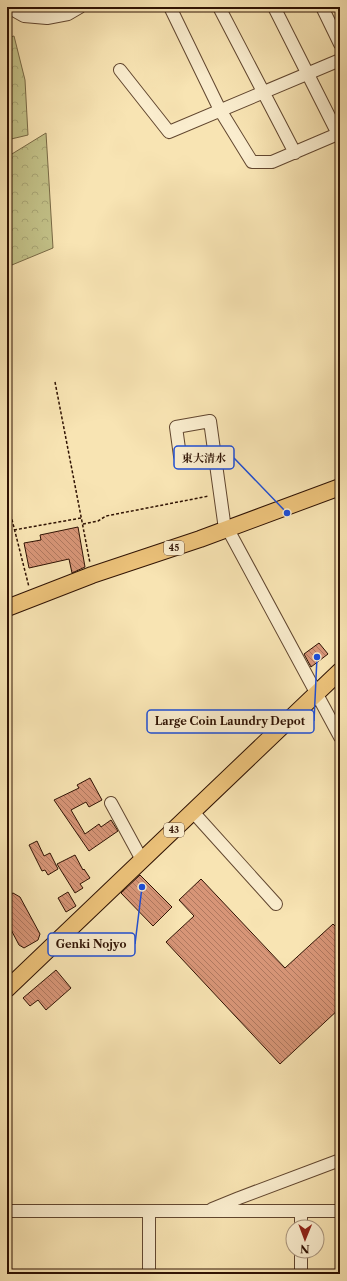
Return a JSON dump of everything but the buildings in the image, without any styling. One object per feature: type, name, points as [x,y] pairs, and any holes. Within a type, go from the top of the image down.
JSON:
[{"type":"main road","name":"45","points":[[7,608],[92,575],[200,539],[340,487]]},
{"type":"main road","name":"43","points":[[9,982],[142,860],[340,671]]},
{"type":"street","points":[[8,7],[24,16],[47,18],[68,14],[80,7]]},
{"type":"street","points":[[170,7],[220,110],[252,162],[272,162],[339,134],[274,7]]},
{"type":"street","points":[[219,7],[295,153]]},
{"type":"street","points":[[322,7],[340,44]]},
{"type":"street","points":[[120,70],[169,132],[340,60]]},
{"type":"street","points":[[180,456],[176,427],[210,421],[224,522],[340,737]]},
{"type":"street","points":[[111,803],[142,860]]},
{"type":"street","points":[[193,812],[276,904]]},
{"type":"street","points":[[208,1211],[340,1160]]},
{"type":"street","points":[[7,1211],[340,1211]]},
{"type":"street","points":[[149,1211],[149,1274]]},
{"type":"street","points":[[301,1211],[301,1219]]},
{"type":"street","points":[[301,1259],[301,1274]]},
{"type":"path","points":[[55,382],[92,575]]},
{"type":"path","points":[[83,524],[98,521],[106,516],[220,494]]},
{"type":"path","points":[[7,500],[33,598]]},
{"type":"path","points":[[14,530],[81,518]]},
{"type":"green space","points":[[14,36],[25,80],[28,135],[7,140],[7,38]]},
{"type":"green space","points":[[46,133],[53,248],[7,267],[7,157]]},
{"type":"place","name":"東大清水","points":[[287,513]]},
{"type":"place","name":"Large Coin Laundry Depot","points":[[317,657]]},
{"type":"place","name":"Genki Nojyo","points":[[142,887]]}]
